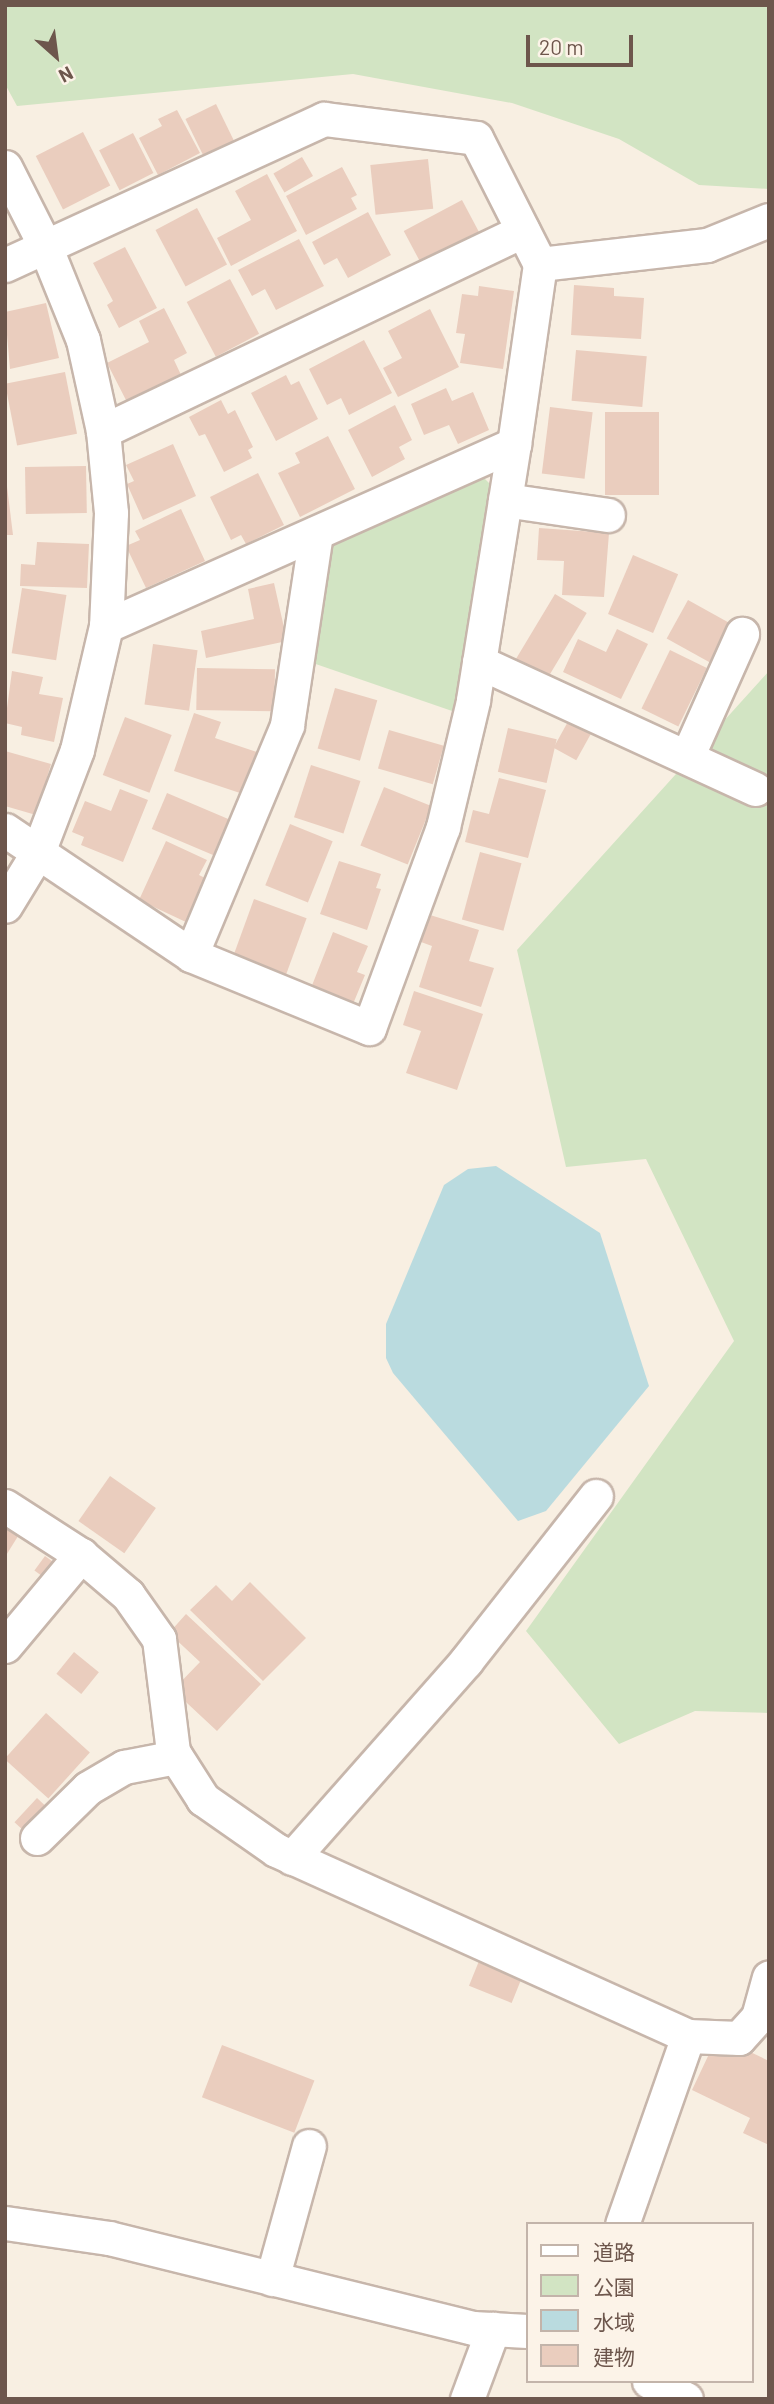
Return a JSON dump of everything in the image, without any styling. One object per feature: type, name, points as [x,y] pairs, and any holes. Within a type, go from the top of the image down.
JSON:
[{"type":"street","points":[[5,265],[324,119],[477,138],[540,264],[479,662],[443,827],[369,1028],[191,955],[5,830]]},
{"type":"street","points":[[5,167],[45,246],[83,340],[103,431],[111,513],[106,626],[77,750],[38,852],[5,906]]},
{"type":"street","points":[[540,264],[708,245],[769,220]]},
{"type":"street","points":[[103,431],[523,231]]},
{"type":"street","points":[[106,626],[514,444]]},
{"type":"street","points":[[505,500],[608,515]]},
{"type":"street","points":[[191,955],[287,725],[316,533]]},
{"type":"street","points":[[687,757],[742,634]]},
{"type":"street","points":[[479,662],[755,789]]},
{"type":"street","points":[[292,1858],[466,1661],[596,1496]]},
{"type":"street","points":[[5,1506],[81,1555],[128,1595],[159,1639],[176,1757],[203,1799],[292,1858],[688,2036],[739,2038],[758,2017],[769,1977]]},
{"type":"street","points":[[5,1646],[81,1555]]},
{"type":"street","points":[[37,1838],[88,1788],[124,1767],[176,1757]]},
{"type":"street","points":[[623,2222],[688,2036]]},
{"type":"street","points":[[272,2279],[309,2146]]},
{"type":"street","points":[[5,2223],[109,2238],[472,2328],[526,2331]]},
{"type":"street","points":[[467,2399],[493,2329]]},
{"type":"street","points":[[653,2383],[686,2399]]},
{"type":"green space","points":[[5,5],[769,5],[769,189],[699,185],[619,139],[512,103],[353,74],[17,106],[5,84]]},
{"type":"green space","points":[[480,474],[492,486],[455,712],[307,661],[332,537]]},
{"type":"green space","points":[[769,671],[769,1713],[695,1711],[619,1744],[526,1631],[734,1341],[646,1159],[566,1167],[517,950]]},
{"type":"water","points":[[496,1166],[600,1233],[649,1386],[546,1511],[518,1521],[393,1373],[386,1358],[386,1324],[444,1185],[468,1169]]},
{"type":"building","points":[[216,104],[236,145],[206,160],[185,119]]},
{"type":"building","points":[[177,110],[200,153],[158,175],[139,138],[162,126],[158,119]]},
{"type":"building","points":[[83,132],[110,185],[63,210],[36,156]]},
{"type":"building","points":[[133,133],[153,173],[120,190],[99,150]]},
{"type":"building","points":[[302,157],[313,176],[284,193],[273,174]]},
{"type":"building","points":[[428,159],[433,209],[376,215],[370,165]]},
{"type":"building","points":[[342,167],[357,195],[351,198],[357,209],[306,235],[286,196]]},
{"type":"building","points":[[267,174],[297,231],[231,266],[217,238],[251,220],[235,191]]},
{"type":"building","points":[[462,200],[481,236],[423,267],[404,231]]},
{"type":"building","points":[[197,208],[227,265],[186,287],[156,230]]},
{"type":"building","points":[[368,212],[391,255],[348,278],[337,258],[324,265],[312,242]]},
{"type":"building","points":[[299,239],[324,286],[276,310],[265,289],[252,296],[238,270]]},
{"type":"building","points":[[125,247],[157,308],[119,328],[107,305],[113,301],[93,263]]},
{"type":"building","points":[[230,279],[259,334],[216,357],[187,302]]},
{"type":"building","points":[[574,285],[614,288],[614,296],[644,298],[641,339],[571,335]]},
{"type":"building","points":[[479,286],[514,291],[503,369],[460,363],[465,334],[456,333],[462,294],[478,296]]},
{"type":"building","points":[[46,303],[59,358],[10,369],[5,312]]},
{"type":"building","points":[[164,308],[187,353],[174,360],[182,377],[128,404],[107,363],[149,342],[139,321]]},
{"type":"building","points":[[430,309],[459,367],[398,397],[383,368],[402,358],[388,331]]},
{"type":"building","points":[[364,340],[392,393],[349,415],[341,398],[327,405],[309,369]]},
{"type":"building","points":[[576,350],[647,356],[642,407],[572,401]]},
{"type":"building","points":[[65,372],[77,434],[17,445],[5,384]]},
{"type":"building","points":[[286,375],[291,385],[299,381],[318,419],[276,441],[251,393]]},
{"type":"building","points":[[446,388],[452,401],[473,392],[489,430],[458,444],[449,425],[424,435],[411,404]]},
{"type":"building","points":[[221,400],[228,414],[235,410],[253,447],[248,450],[252,458],[224,472],[205,434],[199,436],[189,417]]},
{"type":"building","points":[[395,405],[412,440],[399,447],[405,459],[372,477],[348,430]]},
{"type":"building","points":[[550,407],[593,412],[585,479],[542,474]]},
{"type":"building","points":[[605,412],[659,412],[659,495],[605,495]]},
{"type":"building","points":[[328,436],[355,489],[300,517],[278,473],[300,463],[295,453]]},
{"type":"building","points":[[173,444],[196,496],[143,520],[127,484],[134,481],[126,465]]},
{"type":"building","points":[[86,466],[87,513],[26,514],[25,467]]},
{"type":"building","points":[[5,470],[13,535],[5,535]]},
{"type":"building","points":[[258,473],[284,525],[246,544],[241,535],[231,540],[210,497]]},
{"type":"building","points":[[181,509],[205,561],[146,588],[126,546],[140,540],[135,531]]},
{"type":"building","points":[[539,528],[609,533],[604,597],[562,595],[564,561],[537,560]]},
{"type":"building","points":[[37,542],[89,544],[87,588],[20,586],[21,564],[35,565]]},
{"type":"building","points":[[633,555],[678,574],[653,633],[608,614]]},
{"type":"building","points":[[274,583],[287,641],[206,658],[201,631],[254,619],[248,589]]},
{"type":"building","points":[[22,588],[66,595],[56,660],[12,653]]},
{"type":"building","points":[[555,594],[587,613],[547,679],[515,660]]},
{"type":"building","points":[[688,600],[732,624],[710,663],[667,638]]},
{"type":"building","points":[[617,629],[648,644],[621,699],[563,672],[578,639],[606,652]]},
{"type":"building","points":[[153,644],[198,650],[189,711],[145,704]]},
{"type":"building","points":[[670,650],[707,668],[678,726],[642,708]]},
{"type":"building","points":[[197,668],[275,669],[274,711],[196,710]]},
{"type":"building","points":[[12,671],[43,677],[39,694],[63,698],[54,742],[21,735],[22,727],[5,723]]},
{"type":"building","points":[[335,688],[377,700],[360,761],[318,749]]},
{"type":"building","points":[[194,713],[221,722],[215,738],[257,752],[243,794],[174,771]]},
{"type":"building","points":[[125,717],[172,735],[149,793],[103,775]]},
{"type":"building","points":[[570,718],[593,731],[576,760],[554,748]]},
{"type":"building","points":[[508,728],[557,739],[547,783],[498,772]]},
{"type":"building","points":[[389,730],[444,746],[433,784],[378,768]]},
{"type":"building","points":[[5,751],[51,764],[36,815],[5,806]]},
{"type":"building","points":[[311,765],[360,781],[343,833],[294,817]]},
{"type":"building","points":[[499,778],[546,790],[528,858],[465,842],[473,810],[489,814]]},
{"type":"building","points":[[384,787],[431,806],[408,865],[360,845]]},
{"type":"building","points":[[120,789],[148,800],[123,862],[81,845],[84,837],[72,832],[85,801],[111,811]]},
{"type":"building","points":[[167,793],[232,821],[217,857],[152,829]]},
{"type":"building","points":[[290,824],[333,841],[308,902],[265,885]]},
{"type":"building","points":[[166,841],[207,860],[199,875],[209,880],[188,923],[139,900]]},
{"type":"building","points":[[480,852],[522,863],[503,931],[462,920]]},
{"type":"building","points":[[339,861],[381,874],[376,888],[381,889],[367,930],[320,914]]},
{"type":"building","points":[[254,899],[307,918],[285,977],[232,958]]},
{"type":"building","points":[[430,915],[479,930],[469,961],[494,968],[481,1007],[419,987],[432,946],[421,942]]},
{"type":"building","points":[[333,932],[368,946],[357,972],[365,975],[353,1004],[311,988]]},
{"type":"building","points":[[414,991],[483,1014],[457,1090],[406,1073],[421,1031],[403,1025]]},
{"type":"building","points":[[110,1476],[156,1508],[124,1553],[78,1521]]},
{"type":"building","points":[[5,1524],[20,1533],[5,1557]]},
{"type":"building","points":[[45,1556],[56,1564],[46,1579],[34,1571]]},
{"type":"building","points":[[250,1582],[306,1638],[263,1681],[190,1610],[216,1585],[232,1601]]},
{"type":"building","points":[[186,1614],[261,1684],[217,1731],[173,1690],[200,1662],[169,1633]]},
{"type":"building","points":[[74,1652],[99,1672],[81,1694],[56,1674]]},
{"type":"building","points":[[46,1713],[90,1752],[48,1799],[5,1760]]},
{"type":"building","points":[[37,1798],[51,1811],[28,1835],[14,1822]]},
{"type":"building","points":[[481,1956],[524,1973],[512,2003],[469,1986]]},
{"type":"building","points":[[222,2045],[314,2080],[294,2133],[202,2097]]},
{"type":"building","points":[[744,2049],[769,2061],[769,2145],[743,2133],[750,2118],[692,2090],[709,2054]]}]
